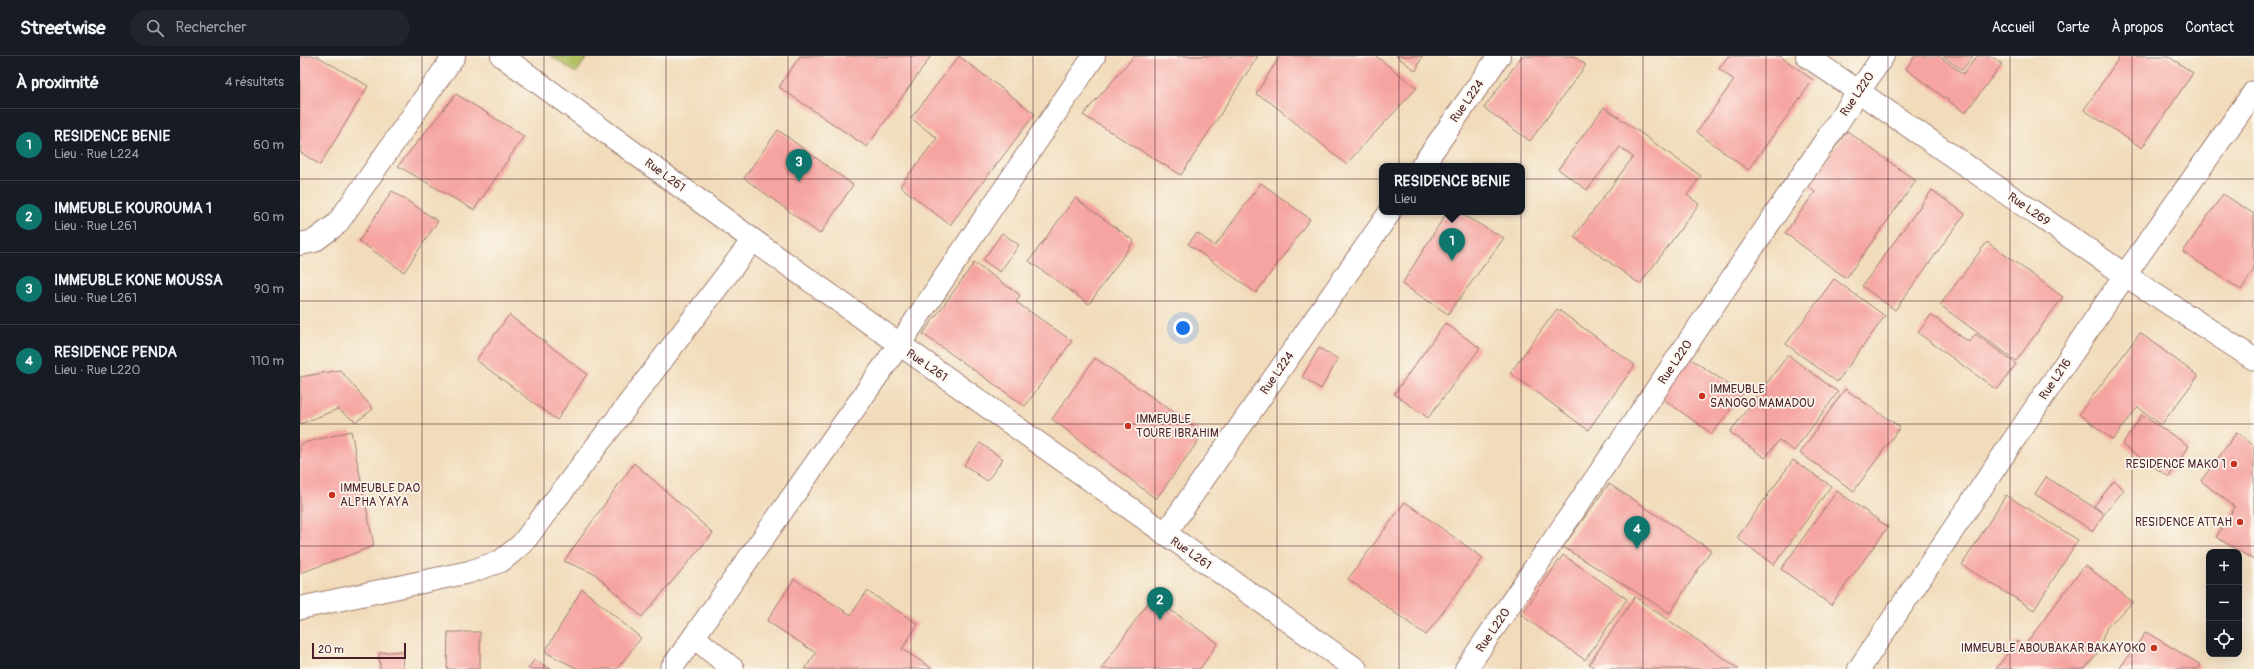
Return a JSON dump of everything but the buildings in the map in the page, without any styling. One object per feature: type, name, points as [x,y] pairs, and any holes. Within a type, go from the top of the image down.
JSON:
[{"type":"street","points":[[300,244],[314,241],[336,224],[454,56]]},
{"type":"street","name":"Rue L261","points":[[502,56],[899,345],[1356,669]]},
{"type":"street","name":"Rue L224","points":[[1424,163],[1499,56]]},
{"type":"street","name":"Rue L269","points":[[1807,56],[2125,275],[2254,359]]},
{"type":"street","name":"Rue L220","points":[[1466,669],[1883,56]]},
{"type":"street","points":[[671,669],[695,638],[899,345],[1088,58]]},
{"type":"street","name":"Rue L216","points":[[1859,669],[2125,275],[2254,92]]},
{"type":"street","name":"Rue L224","points":[[1165,534],[1388,215]]},
{"type":"street","points":[[300,608],[469,572],[501,561],[522,544],[753,240]]},
{"type":"street","points":[[695,638],[733,669]]},
{"type":"green space","points":[[551,56],[588,56],[576,73]]},
{"type":"place","name":"IMMEUBLE KONE MOUSSA","points":[[799,182]]},
{"type":"place","name":"RESIDENCE BENIE","points":[[1452,261]]},
{"type":"place","name":"IMMEUBLE SANOGO MAMADOU","points":[[1702,396]]},
{"type":"place","name":"IMMEUBLE TOURE IBRAHIM","points":[[1128,426]]},
{"type":"place","name":"RESIDENCE MAKO 1","points":[[2234,464]]},
{"type":"place","name":"IMMEUBLE DAO ALPHA YAYA","points":[[332,495]]},
{"type":"place","name":"RESIDENCE ATTAH","points":[[2240,522]]},
{"type":"place","name":"RESIDENCE PENDA","points":[[1637,549]]},
{"type":"place","name":"IMMEUBLE KOUROUMA 1","points":[[1160,620]]},
{"type":"place","name":"IMMEUBLE ABOUBAKAR BAKAYOKO","points":[[2154,648]]}]
